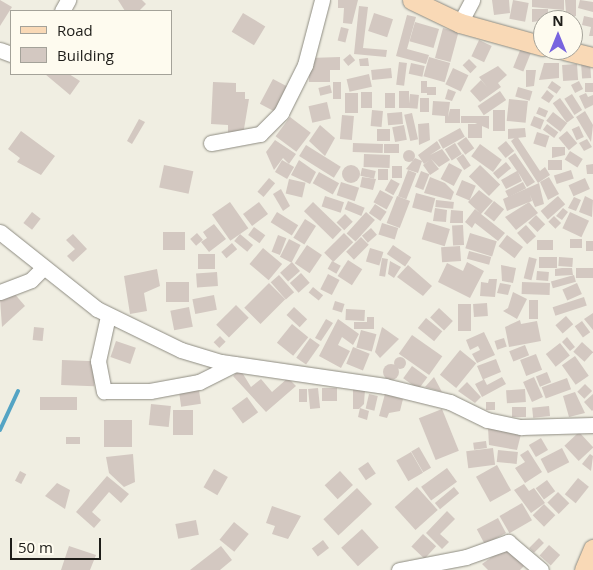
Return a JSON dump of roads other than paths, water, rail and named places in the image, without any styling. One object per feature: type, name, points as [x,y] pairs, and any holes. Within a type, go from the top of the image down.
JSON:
[{"type":"main road","points":[[412,0],[466,12],[533,34]]},
{"type":"main road","points":[[439,0],[533,42]]},
{"type":"main road","points":[[584,570],[593,549]]},
{"type":"street","points":[[211,143],[260,134],[281,114],[305,65],[322,0]]},
{"type":"street","points":[[0,232],[108,316],[181,350],[235,364],[385,386],[450,402],[487,420],[521,427],[593,425]]},
{"type":"street","points":[[0,292],[31,280],[44,267]]},
{"type":"street","points":[[108,316],[98,361],[104,391],[150,391],[199,382],[235,364]]},
{"type":"street","points":[[399,570],[466,557],[508,542],[541,570]]},
{"type":"waterway","points":[[0,430],[18,391]]}]
